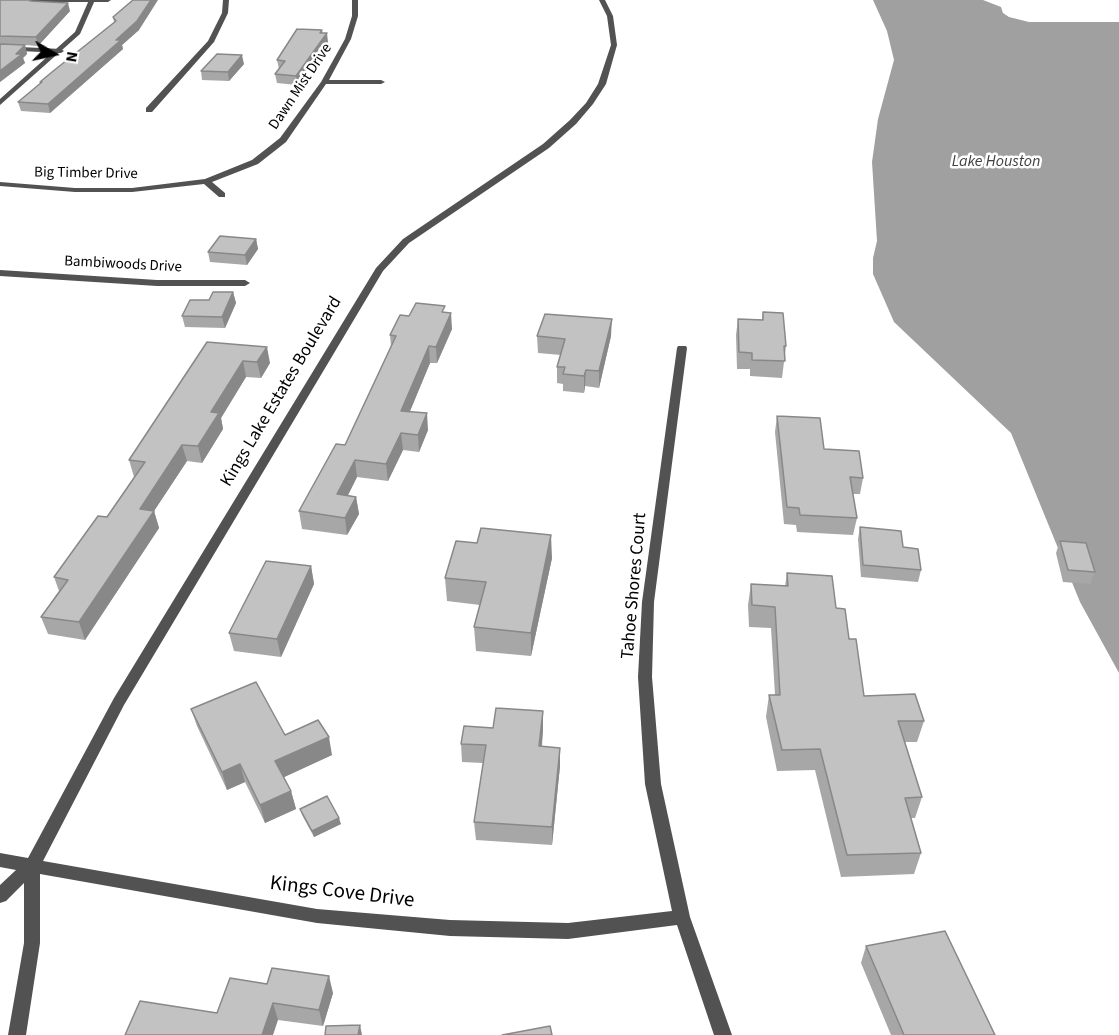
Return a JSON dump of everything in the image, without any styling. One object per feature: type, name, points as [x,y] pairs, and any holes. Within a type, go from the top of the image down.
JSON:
[{"type":"street","points":[[5,0],[108,0]]},
{"type":"street","points":[[149,110],[211,42],[225,13],[226,0]]},
{"type":"street","name":"Dawn Mist Drive","points":[[206,181],[246,167],[271,152],[283,140],[324,82],[351,33],[355,15],[355,0]]},
{"type":"street","name":"Kings Lake Estates Boulevard","points":[[0,896],[32,865],[119,702],[379,270],[406,242],[546,146],[589,104],[602,84],[614,45],[610,16],[602,0]]},
{"type":"street","points":[[0,104],[61,51],[78,33],[92,1]]},
{"type":"street","points":[[0,48],[61,51]]},
{"type":"street","points":[[324,82],[381,82]]},
{"type":"street","points":[[206,181],[222,195]]},
{"type":"street","name":"Big Timber Drive","points":[[0,184],[105,191],[206,181]]},
{"type":"street","name":"Bambiwoods Drive","points":[[0,273],[157,283],[246,283]]},
{"type":"street","name":"Tahoe Shores Court","points":[[682,348],[648,602],[645,677],[653,784],[682,917],[723,1035]]},
{"type":"street","name":"Kings Cove Drive","points":[[0,860],[317,916],[450,928],[568,931],[682,917]]},
{"type":"street","name":"Kings Lake Estates Boulevard","points":[[17,1035],[32,943],[32,865]]},
{"type":"water","name":"Lake Houston","points":[[873,0],[983,0],[1001,7],[1003,13],[1009,17],[1029,22],[1119,22],[1119,673],[1080,602],[1011,433],[894,322],[873,274],[873,258],[877,241],[872,162],[878,119],[894,60],[887,31]]},
{"type":"building","points":[[0,0],[68,3],[36,37],[0,36]]},
{"type":"building","points":[[133,0],[151,0],[137,21],[116,40],[121,40],[48,104],[18,102],[116,21],[113,17]]},
{"type":"building","points":[[297,29],[322,30],[320,33],[327,33],[296,76],[275,74],[285,61],[277,60]]},
{"type":"building","points":[[0,44],[25,45],[16,54],[22,54],[0,71]]},
{"type":"building","points":[[217,54],[242,55],[228,72],[201,71]]},
{"type":"building","points":[[220,236],[256,239],[245,255],[208,252]]},
{"type":"building","points":[[213,292],[233,292],[222,317],[182,316],[190,300],[209,300]]},
{"type":"building","points":[[416,303],[445,306],[442,312],[451,313],[436,347],[429,346],[401,411],[427,413],[418,435],[401,433],[386,464],[355,460],[337,494],[356,497],[345,518],[299,511],[336,444],[345,445],[396,336],[390,335],[400,315],[409,316]]},
{"type":"building","points":[[763,312],[783,313],[785,361],[752,360],[752,353],[739,352],[738,319],[763,320]]},
{"type":"building","points":[[545,314],[612,319],[599,371],[586,370],[584,376],[563,374],[565,367],[557,367],[565,339],[537,336]]},
{"type":"building","points":[[207,342],[267,347],[257,362],[243,361],[211,412],[219,413],[198,446],[182,445],[140,509],[154,511],[79,622],[41,617],[68,580],[54,577],[98,516],[107,517],[145,462],[129,460]]},
{"type":"building","points":[[777,416],[820,418],[824,449],[859,451],[863,478],[850,477],[857,518],[800,515],[799,508],[787,507]]},
{"type":"building","points":[[860,527],[901,531],[903,547],[918,549],[921,570],[863,565]]},
{"type":"building","points":[[481,528],[551,535],[531,633],[474,627],[486,582],[445,578],[456,541],[477,543]]},
{"type":"building","points":[[1060,541],[1086,543],[1095,572],[1068,570]]},
{"type":"building","points":[[266,561],[311,566],[277,639],[229,633]]},
{"type":"building","points":[[787,573],[832,576],[836,608],[845,609],[849,639],[856,639],[864,696],[915,694],[924,721],[898,721],[922,797],[905,798],[921,853],[847,855],[820,749],[782,750],[769,695],[780,695],[775,607],[752,605],[751,584],[788,586]]},
{"type":"building","points":[[256,682],[285,735],[318,720],[329,737],[275,761],[291,791],[260,805],[240,764],[222,772],[191,709]]},
{"type":"building","points":[[496,708],[543,711],[539,746],[560,748],[552,827],[474,822],[486,745],[461,744],[464,726],[493,728]]},
{"type":"building","points":[[327,796],[339,818],[312,831],[300,809]]},
{"type":"building","points":[[945,931],[995,1035],[904,1035],[866,946]]},
{"type":"building","points":[[272,968],[329,976],[319,1010],[273,1003],[262,1035],[125,1035],[140,1001],[217,1013],[230,978],[267,984]]},
{"type":"building","points":[[360,1025],[358,1035],[325,1035],[326,1026]]},
{"type":"building","points":[[550,1026],[552,1035],[502,1035]]}]
